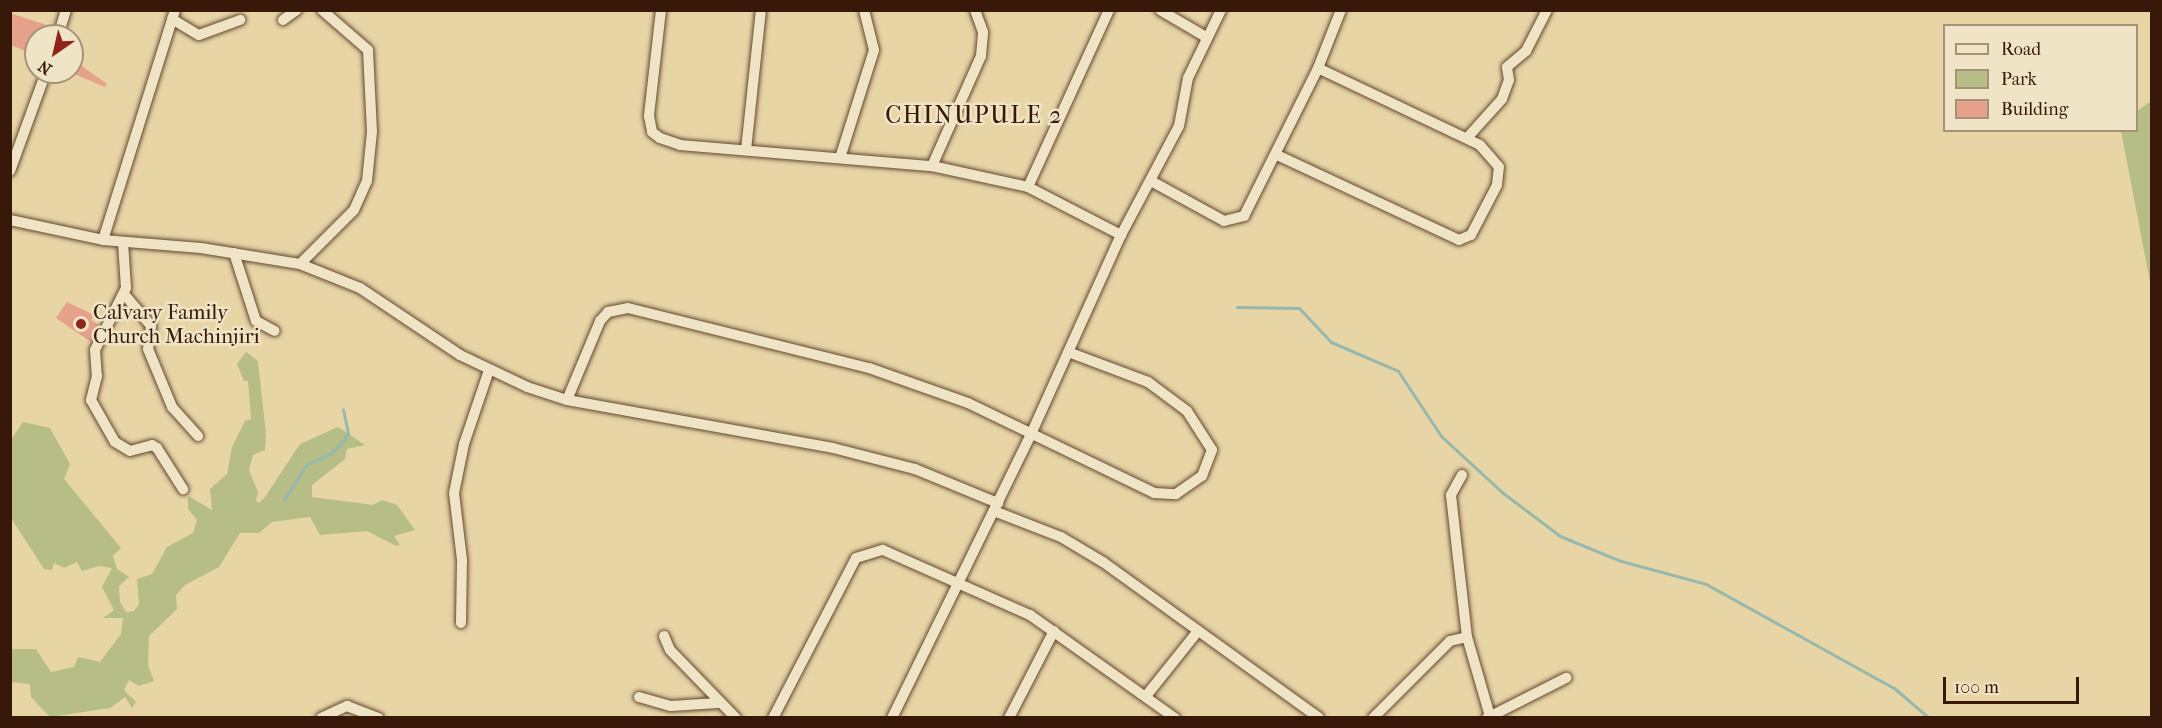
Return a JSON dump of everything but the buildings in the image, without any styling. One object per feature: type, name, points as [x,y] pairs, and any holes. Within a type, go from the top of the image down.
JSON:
[{"type":"street","points":[[283,20],[297,10]]},
{"type":"street","points":[[300,264],[354,210],[367,180],[372,132],[368,50],[322,10]]},
{"type":"street","points":[[661,10],[649,116],[652,132],[680,145],[932,166],[1028,187],[1121,235]]},
{"type":"street","points":[[746,150],[761,10]]},
{"type":"street","points":[[840,158],[874,50],[864,10]]},
{"type":"street","points":[[932,166],[981,56],[983,32],[975,10]]},
{"type":"street","points":[[1028,187],[1109,10]]},
{"type":"street","points":[[1160,10],[1206,37]]},
{"type":"street","points":[[892,717],[1032,432],[1121,235],[1179,126],[1188,78],[1221,10]]},
{"type":"street","points":[[1151,181],[1231,223],[1250,210],[1318,68],[1341,10]]},
{"type":"street","points":[[1467,138],[1502,99],[1509,80],[1507,67],[1526,51],[1547,10]]},
{"type":"street","points":[[103,240],[174,15],[199,35],[240,20]]},
{"type":"street","points":[[1277,155],[1437,232],[1466,240],[1499,177],[1494,157],[1467,138],[1318,68]]},
{"type":"street","points":[[10,171],[13,154],[41,84]]},
{"type":"street","points":[[10,219],[103,240],[234,253],[300,264],[360,288],[489,370],[567,400],[833,448],[915,469],[1061,537],[1319,717]]},
{"type":"street","points":[[123,242],[124,294],[95,350],[97,376],[91,400],[116,442],[130,451],[152,445],[157,448],[183,489]]},
{"type":"street","points":[[234,253],[256,321],[275,331]]},
{"type":"street","points":[[124,294],[151,326],[148,349],[172,407],[198,436]]},
{"type":"street","points":[[567,400],[600,321],[608,312],[628,308],[869,368],[1032,432],[1164,495],[1186,491],[1210,460],[1205,435],[1174,399],[1148,382],[1068,352]]},
{"type":"street","points":[[461,623],[462,560],[454,493],[464,444],[489,370]]},
{"type":"street","points":[[1462,475],[1451,495],[1467,637],[1488,717],[1566,678]]},
{"type":"street","points":[[773,717],[862,553],[883,549],[959,581],[1053,631],[1175,717]]},
{"type":"street","points":[[1009,717],[1053,631]]},
{"type":"street","points":[[1146,696],[1198,631]]},
{"type":"street","points":[[664,636],[669,650],[697,675],[718,703],[736,717]]},
{"type":"street","points":[[1373,717],[1450,641],[1467,637]]},
{"type":"street","points":[[639,697],[672,706],[718,703]]},
{"type":"street","points":[[321,717],[347,706],[379,717]]},
{"type":"green space","points":[[2151,101],[2151,287],[2121,132],[2138,132],[2138,110]]},
{"type":"green space","points":[[246,352],[258,361],[266,435],[265,450],[253,455],[249,470],[258,492],[256,501],[259,503],[265,497],[300,444],[338,427],[365,445],[347,449],[345,459],[312,485],[312,497],[373,505],[382,500],[397,505],[415,530],[394,536],[400,545],[396,546],[367,531],[320,535],[310,517],[272,522],[259,533],[240,533],[219,567],[185,585],[176,595],[177,609],[149,636],[148,665],[154,681],[139,686],[129,680],[124,690],[136,702],[132,708],[125,697],[110,708],[50,717],[31,697],[30,684],[11,682],[11,649],[36,649],[51,672],[74,667],[78,657],[100,662],[121,634],[123,618],[103,618],[114,610],[102,587],[112,568],[99,566],[82,571],[77,562],[64,568],[54,563],[52,570],[44,569],[11,518],[12,438],[23,422],[50,428],[70,464],[64,479],[121,548],[113,556],[117,569],[129,577],[119,586],[120,602],[126,612],[134,611],[139,604],[137,579],[152,574],[167,547],[193,533],[197,520],[188,509],[188,496],[212,510],[210,489],[227,474],[232,447],[245,421],[251,419],[248,381],[244,381],[237,364]]},
{"type":"waterway","points":[[1237,307],[1299,308],[1331,342],[1398,371],[1441,436],[1503,493],[1560,536],[1621,561],[1706,584],[1894,688],[1929,718]]},
{"type":"waterway","points":[[284,500],[306,465],[330,454],[344,440],[348,433],[343,410]]},
{"type":"place","name":"Calvary Family Church Machinjiri","points":[[81,324]]},
{"type":"district","name":"CHINUPULE 2","points":[[974,116]]}]
